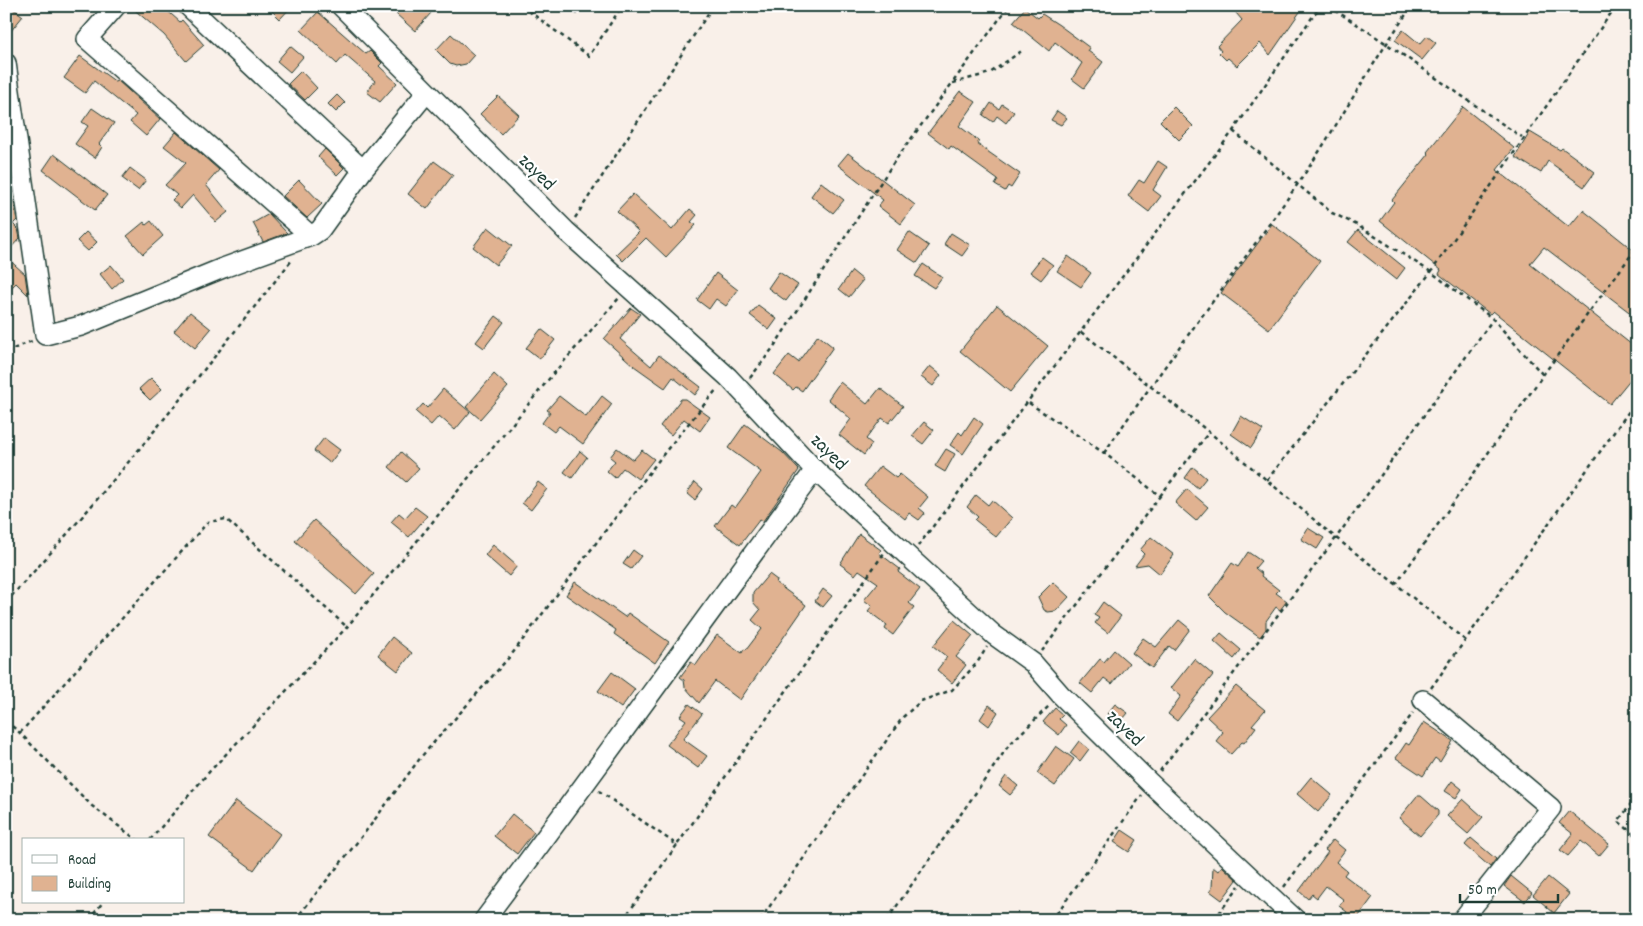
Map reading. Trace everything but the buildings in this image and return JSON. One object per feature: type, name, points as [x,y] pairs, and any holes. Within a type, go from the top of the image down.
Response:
[{"type":"street","points":[[116,6],[87,40],[311,236]]},
{"type":"street","points":[[188,6],[363,170]]},
{"type":"street","name":"zayed","points":[[341,6],[566,231],[734,383],[815,470],[994,635],[1033,663],[1061,695],[1150,783],[1296,920]]},
{"type":"street","points":[[6,63],[45,335],[73,329],[224,268],[311,236],[320,230],[363,170],[427,92]]},
{"type":"street","points":[[484,920],[587,783],[815,470]]},
{"type":"street","points":[[1423,700],[1551,808],[1462,920]]},
{"type":"path","points":[[522,6],[589,56],[622,6]]},
{"type":"path","points":[[568,6],[580,16]]},
{"type":"path","points":[[566,231],[713,6]]},
{"type":"path","points":[[296,920],[370,826],[421,757],[512,654],[664,452],[734,383],[773,348],[894,162],[1009,6]]},
{"type":"path","points":[[910,558],[1233,131],[1320,6]]},
{"type":"path","points":[[1328,6],[1387,42],[1454,92],[1522,137]]},
{"type":"path","points":[[1104,453],[1149,386],[1297,184],[1412,6]]},
{"type":"path","points":[[1268,480],[1431,272],[1522,137],[1616,6]]},
{"type":"path","points":[[952,83],[990,73],[1023,50]]},
{"type":"path","points":[[1233,131],[1332,213],[1357,225],[1431,272],[1493,319],[1543,375]]},
{"type":"path","points":[[1396,584],[1543,375],[1637,247]]},
{"type":"path","points":[[6,602],[71,533],[232,337],[293,258]]},
{"type":"path","points":[[152,838],[210,772],[347,627],[547,381],[629,288]]},
{"type":"path","points":[[1052,920],[1150,783],[1336,538],[1493,319]]},
{"type":"path","points":[[1081,332],[1209,432],[1336,538],[1466,640]]},
{"type":"path","points":[[6,352],[45,335]]},
{"type":"path","points":[[1274,900],[1423,700],[1637,400]]},
{"type":"path","points":[[1029,403],[1104,453],[1160,496]]},
{"type":"path","points":[[1033,663],[1209,432]]},
{"type":"path","points":[[20,733],[208,522],[226,519],[347,627]]},
{"type":"path","points":[[623,920],[893,540]]},
{"type":"path","points":[[760,920],[903,717],[921,700],[952,690],[977,663],[994,635]]},
{"type":"path","points":[[887,920],[1009,745],[1061,695]]},
{"type":"path","points":[[6,721],[92,806],[134,838]]},
{"type":"path","points":[[587,783],[677,845]]},
{"type":"path","points":[[1637,797],[1618,821],[1637,837]]},
{"type":"path","points":[[1214,920],[1248,874]]},
{"type":"path","points":[[89,920],[101,904]]}]
